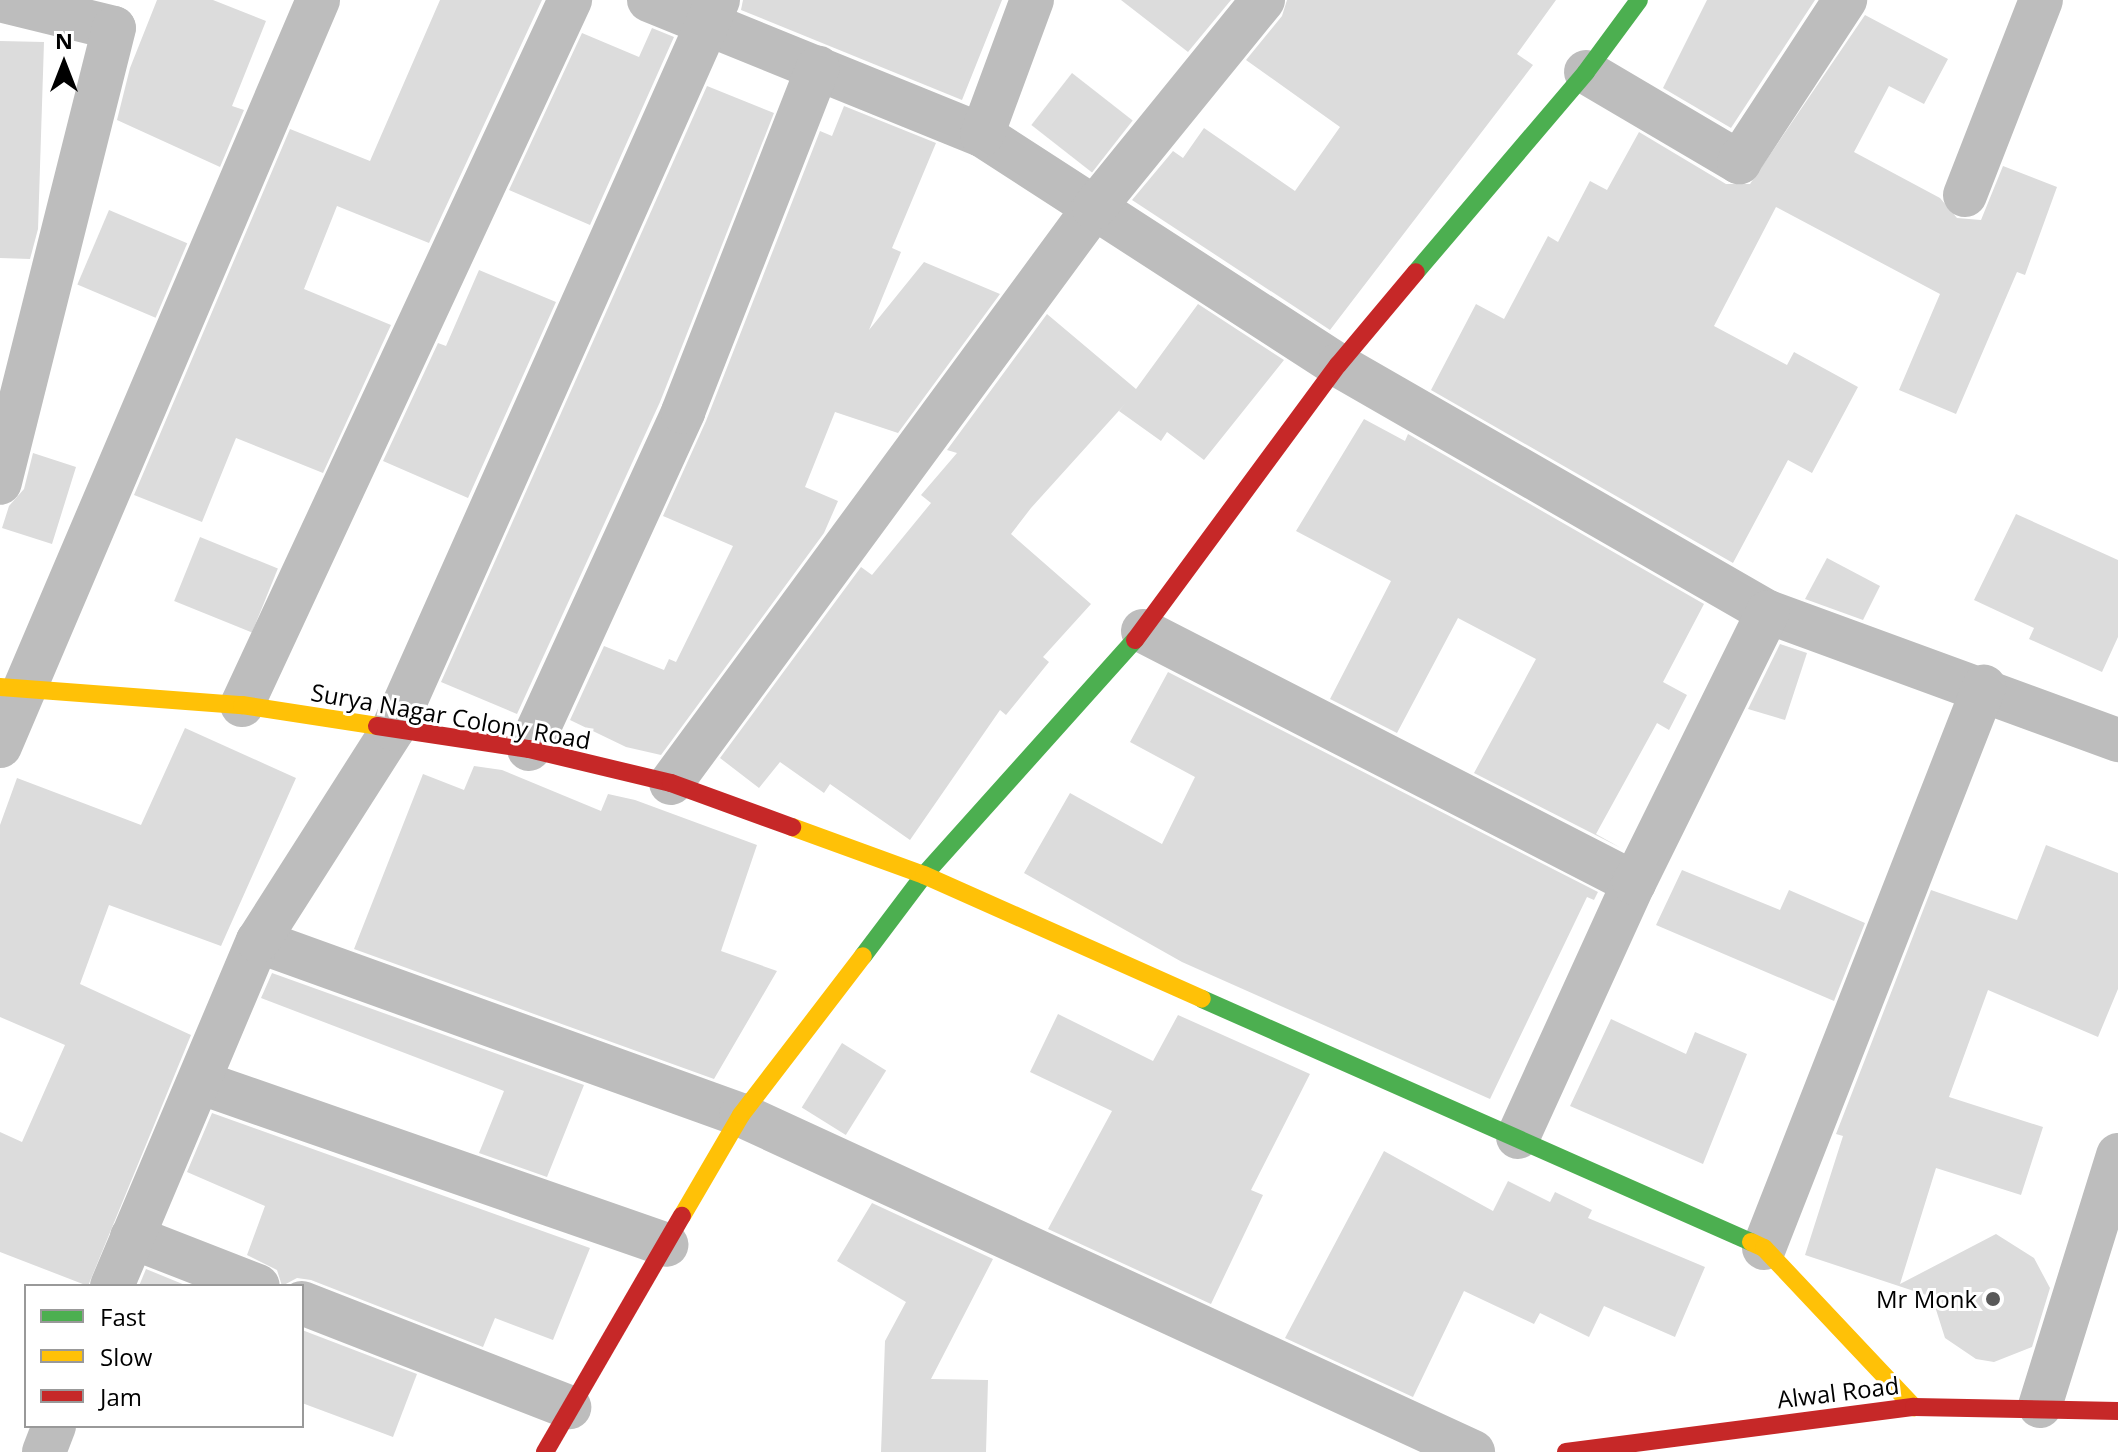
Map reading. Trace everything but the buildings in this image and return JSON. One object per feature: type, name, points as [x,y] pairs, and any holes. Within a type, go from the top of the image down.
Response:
[{"type":"street","points":[[0,0],[114,28],[0,483]]},
{"type":"street","points":[[0,746],[11,690],[318,0]]},
{"type":"street","points":[[242,705],[570,0]]},
{"type":"street","points":[[649,0],[713,12],[818,68],[982,135],[1338,365],[1768,612],[1984,687],[2118,740]]},
{"type":"street","points":[[982,135],[1032,0]]},
{"type":"street","points":[[671,783],[1094,208],[1263,0]]},
{"type":"street","points":[[545,1452],[741,1115],[924,875],[1143,631],[1338,365],[1586,72],[1639,0]]},
{"type":"street","points":[[1586,72],[1739,162],[1845,0]]},
{"type":"street","points":[[1965,195],[2041,0]]},
{"type":"street","points":[[113,1284],[258,941],[393,729],[713,12]]},
{"type":"street","points":[[529,749],[683,412],[818,68]]},
{"type":"street","points":[[1518,1137],[1634,883],[1768,612]]},
{"type":"street","points":[[1143,631],[1634,883]]},
{"type":"street","points":[[1914,1407],[1764,1248],[1984,687]]},
{"type":"street","name":"Surya Nagar Colony Road","points":[[11,690],[242,705],[529,749],[671,783],[924,875],[1764,1248]]},
{"type":"street","points":[[258,941],[741,1115],[1473,1452]]},
{"type":"street","points":[[199,1082],[666,1245]]},
{"type":"street","points":[[2040,1406],[2118,1155]]},
{"type":"street","points":[[132,1237],[253,1284]]},
{"type":"street","points":[[304,1304],[569,1407]]},
{"type":"street","name":"Alwal Road","points":[[1579,1450],[1914,1407],[2040,1406],[2118,1411]]},
{"type":"street","points":[[44,1452],[53,1428]]},
{"type":"traffic: fast","points":[[1416,272],[1586,72],[1639,0]]},
{"type":"traffic: fast","points":[[863,956],[924,875],[1135,640]]},
{"type":"traffic: fast","points":[[1202,999],[1751,1242]]},
{"type":"traffic: slow","points":[[0,687],[242,705],[377,726]]},
{"type":"traffic: slow","points":[[792,827],[924,875],[1202,999]]},
{"type":"traffic: slow","points":[[682,1216],[741,1115],[863,956]]},
{"type":"traffic: slow","points":[[1751,1242],[1764,1248],[1914,1407]]},
{"type":"traffic: jam","points":[[1135,640],[1338,365],[1416,272]]},
{"type":"traffic: jam","points":[[377,726],[529,749],[671,783],[792,827]]},
{"type":"traffic: jam","points":[[545,1452],[682,1216]]},
{"type":"traffic: jam","points":[[1566,1452],[1914,1407],[2118,1411]]},
{"type":"place","name":"Mr Monk","points":[[1993,1299]]}]
